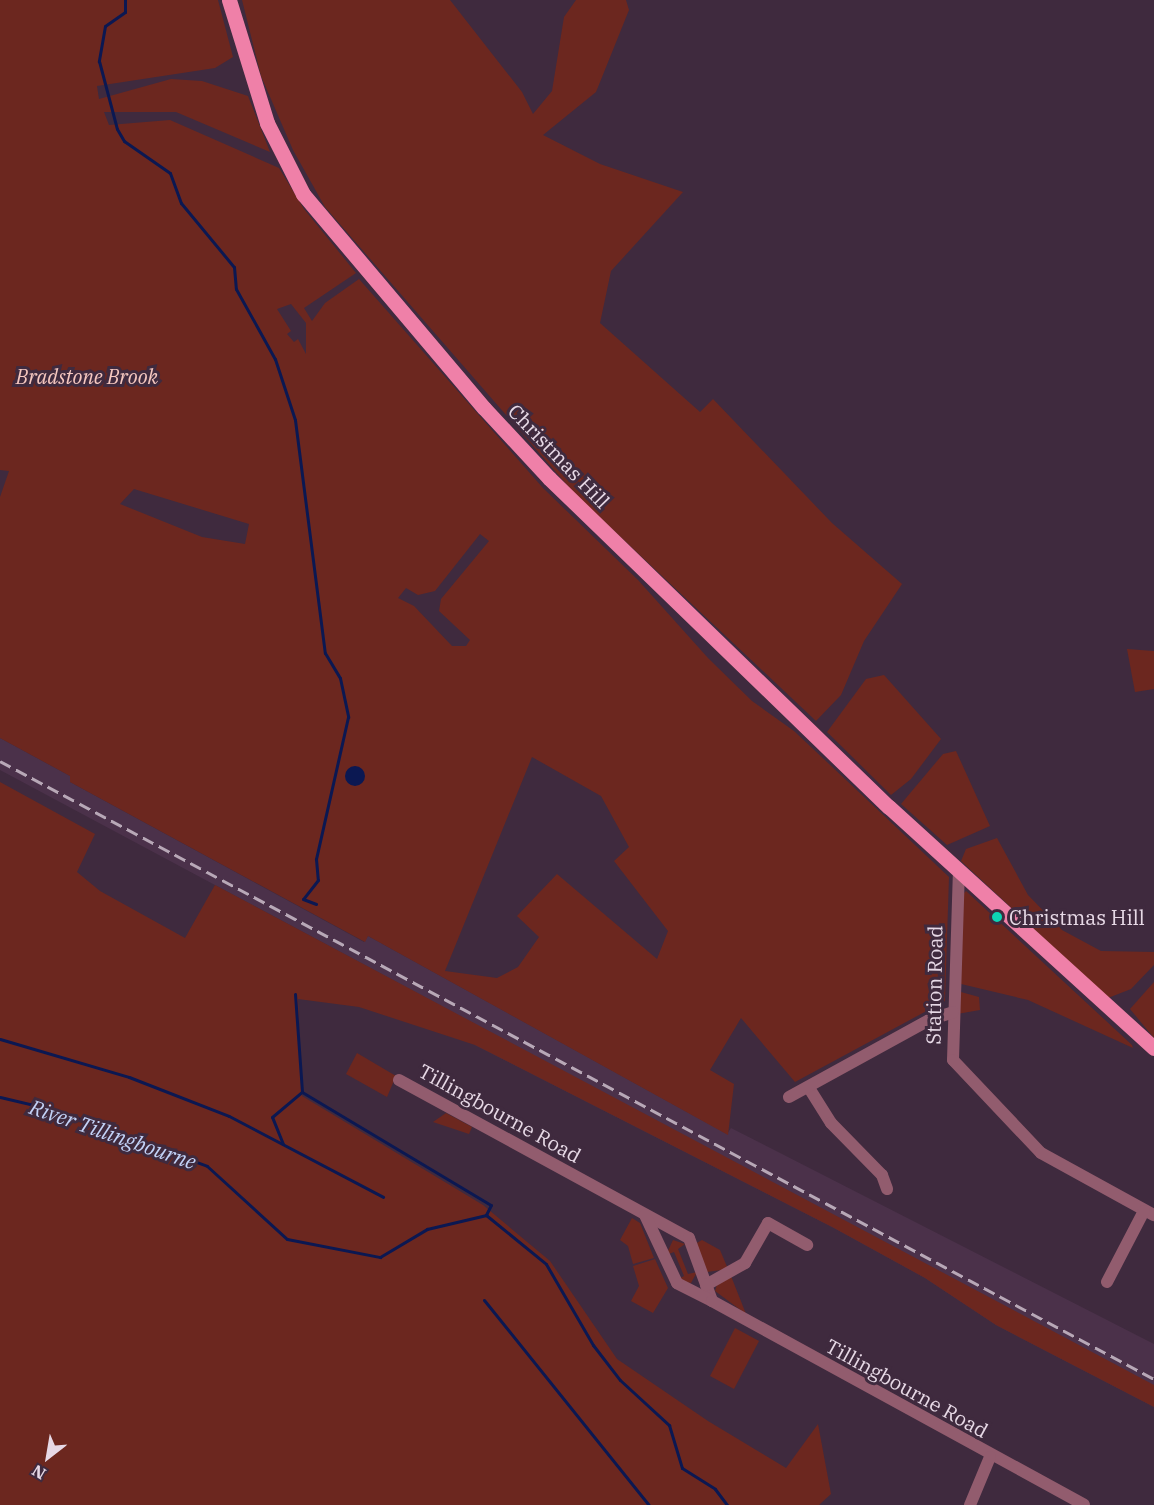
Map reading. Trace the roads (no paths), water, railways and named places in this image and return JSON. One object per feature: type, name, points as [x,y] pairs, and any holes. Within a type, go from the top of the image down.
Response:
[{"type":"main road","name":"Christmas Hill","points":[[229,0],[284,161],[303,194],[365,272],[549,478],[959,869],[1154,1048]]},
{"type":"street","name":"Station Road","points":[[959,869],[953,1060],[992,1107],[1056,1164],[1149,1213]]},
{"type":"street","points":[[789,1097],[929,1020],[953,1012]]},
{"type":"street","name":"Tillingbourne Road","points":[[399,1080],[689,1238],[712,1301]]},
{"type":"street","points":[[809,1088],[831,1123],[882,1175],[887,1190]]},
{"type":"street","points":[[1107,1282],[1149,1213]]},
{"type":"street","name":"Tillingbourne Road","points":[[645,1215],[676,1283],[990,1457],[1084,1505]]},
{"type":"street","points":[[706,1285],[746,1263],[768,1223],[807,1245]]},
{"type":"street","points":[[970,1505],[990,1457]]},
{"type":"waterway","points":[[125,0],[125,12],[105,26],[99,61],[117,129],[124,141],[170,173],[181,203],[234,267],[236,289],[275,359],[295,420],[325,653],[340,678],[348,717],[316,859],[318,880],[303,899],[316,904]]},
{"type":"waterway","points":[[295,994],[302,1092],[491,1205],[486,1215]]},
{"type":"waterway","points":[[0,1039],[129,1077],[229,1116],[383,1197]]},
{"type":"waterway","points":[[283,1144],[272,1117],[302,1092]]},
{"type":"waterway","name":"River Tillingbourne","points":[[0,1097],[55,1110],[207,1166],[287,1239],[380,1257],[427,1229],[486,1215]]},
{"type":"waterway","name":"River Tillingbourne","points":[[486,1215],[546,1264],[593,1345],[620,1380],[669,1425],[682,1468],[715,1489],[727,1505]]},
{"type":"waterway","points":[[484,1300],[649,1505]]},
{"type":"railway","points":[[0,761],[1154,1379]]},
{"type":"place","name":"Christmas Hill","points":[[997,917]]},
{"type":"park label","name":"Bradstone Brook","points":[[87,376]]}]
